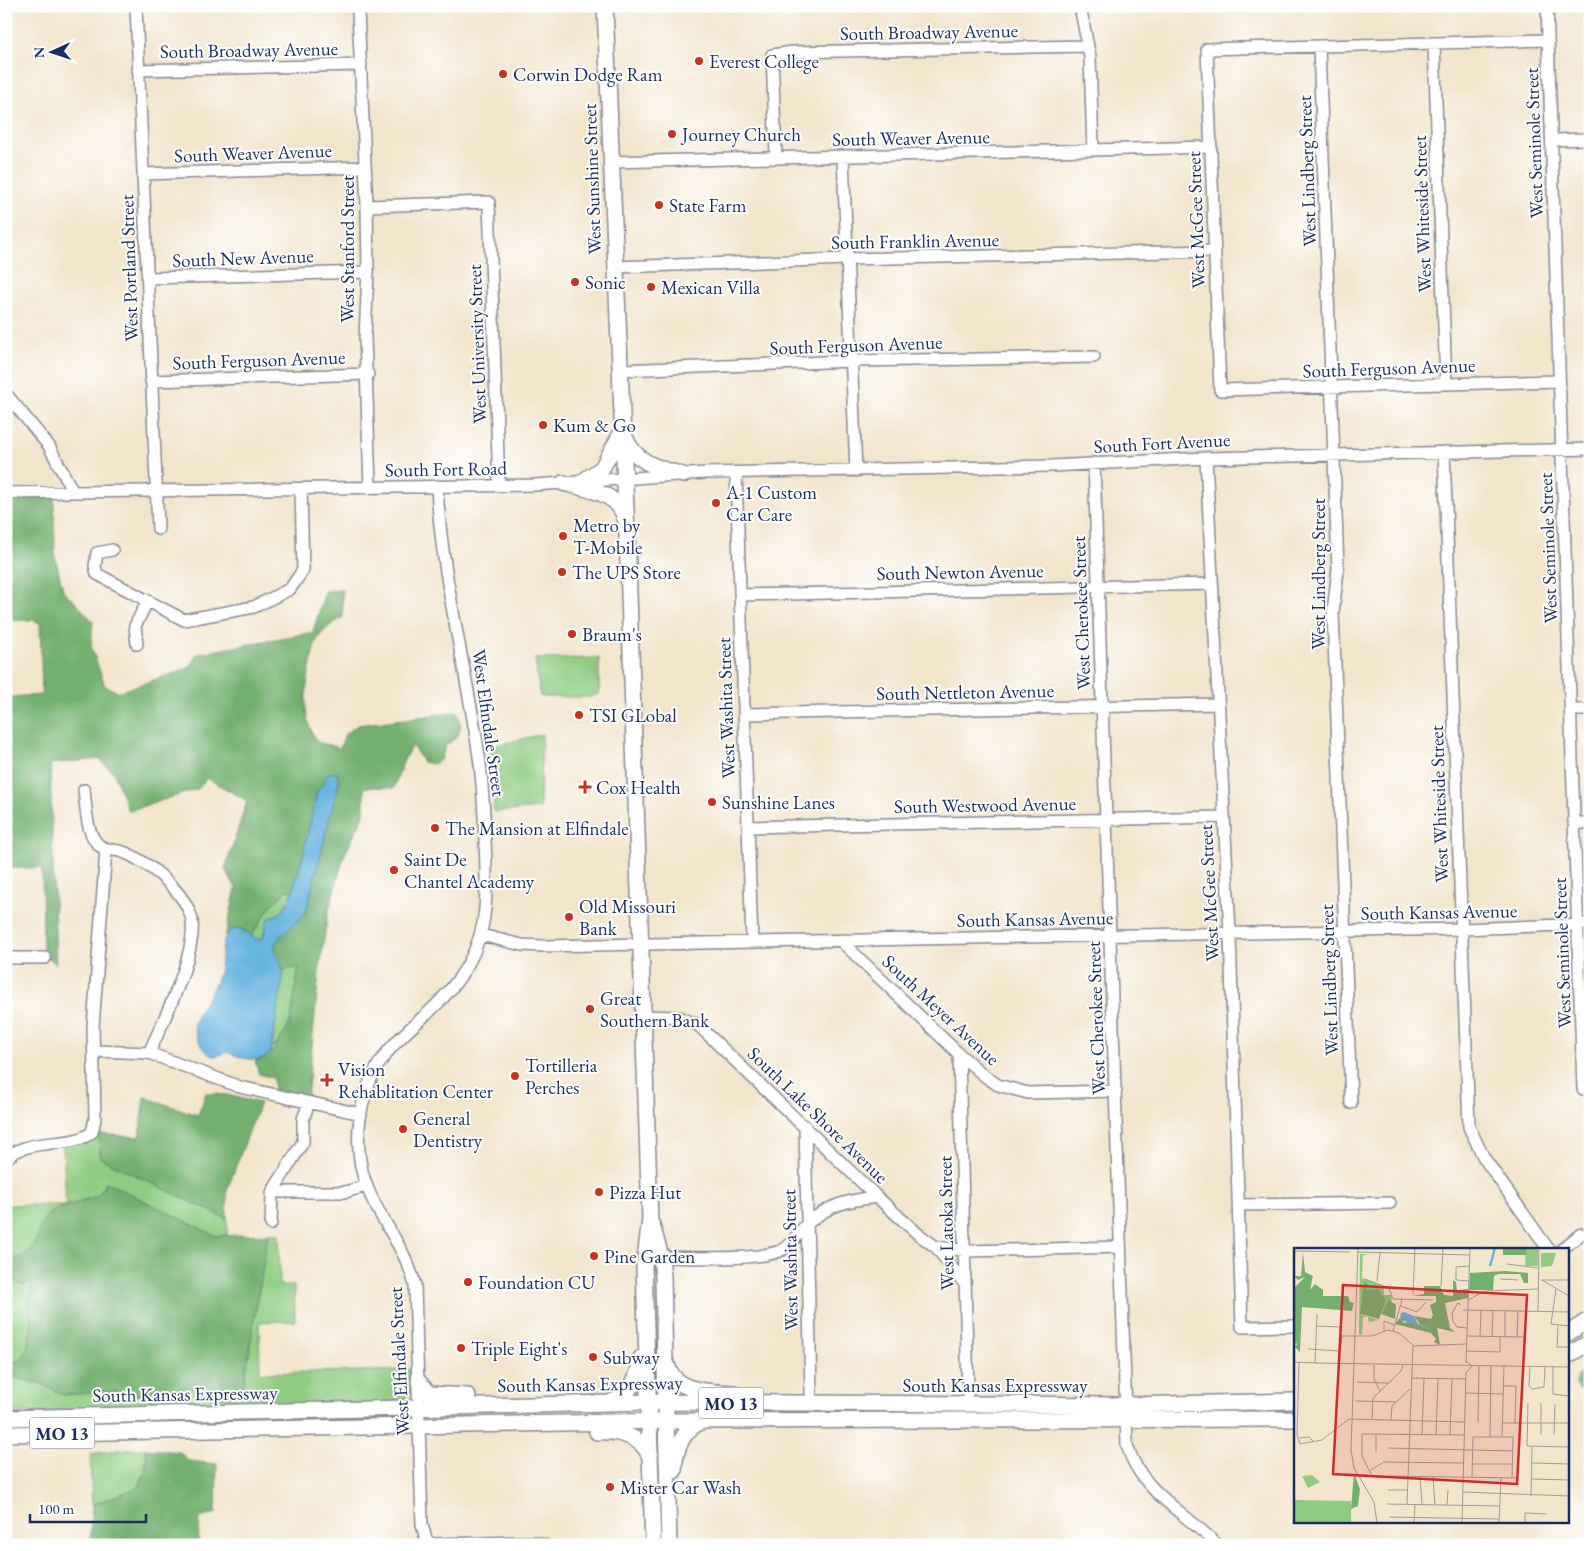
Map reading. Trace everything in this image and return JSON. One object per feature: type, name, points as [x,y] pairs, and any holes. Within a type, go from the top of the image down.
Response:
[{"type":"main road","name":"West Sunshine Street","points":[[605,6],[624,479],[628,534],[644,1016],[650,1219],[644,1267],[653,1545]]},
{"type":"main road","points":[[622,432],[629,449],[641,460],[663,470],[683,475]]},
{"type":"main road","points":[[582,482],[602,468],[622,432]]},
{"type":"main road","points":[[563,483],[594,491],[613,500],[623,510],[628,534]]},
{"type":"main road","name":"West Sunshine Street","points":[[650,1219],[661,1257],[669,1545]]},
{"type":"main road","points":[[610,1402],[628,1392],[639,1369],[644,1267]]},
{"type":"main road","points":[[1568,1333],[1590,1319]]},
{"type":"main road","points":[[1568,1355],[1590,1342]]},
{"type":"main road","points":[[665,1357],[673,1378],[690,1388],[713,1392],[768,1394],[814,1399]]},
{"type":"main road","points":[[419,1382],[425,1392],[434,1396],[479,1396],[524,1403]]},
{"type":"main road","name":"South Kansas Expressway","points":[[6,1418],[419,1408],[524,1403],[814,1399],[1125,1405],[1294,1402]]},
{"type":"main road","name":"South Kansas Expressway","points":[[6,1434],[666,1421],[1294,1419]]},
{"type":"main road","points":[[673,1545],[674,1469],[677,1451],[687,1431],[703,1421]]},
{"type":"main road","points":[[456,1425],[514,1433],[616,1433],[640,1442],[649,1455]]},
{"type":"street","name":"West Portland Street","points":[[136,6],[158,529]]},
{"type":"street","points":[[1080,6],[1087,46],[1094,150]]},
{"type":"street","name":"West Seminole Street","points":[[1547,6],[1576,823],[1584,925],[1584,1089]]},
{"type":"street","name":"West Stanford Street","points":[[358,11],[367,206],[368,272],[366,311],[370,487]]},
{"type":"street","points":[[1319,46],[1548,40]]},
{"type":"street","name":"West Whiteside Street","points":[[1434,43],[1446,384]]},
{"type":"street","name":"South Broadway Avenue","points":[[776,157],[772,55],[793,52],[1087,46]]},
{"type":"street","name":"West McGee Street","points":[[1220,390],[1207,50],[1319,46]]},
{"type":"street","name":"West Lindberg Street","points":[[1319,46],[1335,454],[1338,569],[1333,612],[1351,1103]]},
{"type":"street","name":"South Broadway Avenue","points":[[138,70],[361,65]]},
{"type":"street","points":[[1553,140],[1590,139]]},
{"type":"street","name":"South Weaver Avenue","points":[[612,162],[1211,146]]},
{"type":"street","points":[[843,157],[856,471]]},
{"type":"street","name":"South Weaver Avenue","points":[[143,174],[364,167]]},
{"type":"street","name":"West University Street","points":[[367,206],[489,202],[499,486]]},
{"type":"street","name":"South Franklin Avenue","points":[[616,267],[846,259],[1215,251]]},
{"type":"street","name":"South New Avenue","points":[[148,278],[368,272]]},
{"type":"street","name":"South Ferguson Avenue","points":[[620,370],[852,361],[1094,357]]},
{"type":"street","name":"South Ferguson Avenue","points":[[151,381],[368,374]]},
{"type":"street","name":"South Ferguson Avenue","points":[[1220,390],[1559,381]]},
{"type":"street","points":[[6,394],[49,446],[73,492]]},
{"type":"street","name":"South Fort Avenue","points":[[736,473],[856,471],[1335,454],[1590,449]]},
{"type":"street","name":"West Whiteside Street","points":[[1444,452],[1469,1127],[1484,1158],[1548,1248]]},
{"type":"street","name":"West McGee Street","points":[[1206,458],[1222,817],[1230,932],[1242,1327],[1294,1326]]},
{"type":"street","name":"West Cherokee Street","points":[[1094,463],[1116,1091],[1125,1421],[1130,1456],[1140,1474],[1163,1498],[1217,1545]]},
{"type":"street","name":"South Fort Road","points":[[156,490],[499,486],[736,473]]},
{"type":"street","name":"West Washita Street","points":[[736,473],[752,942]]},
{"type":"street","name":"West Elfindale Street","points":[[437,486],[442,543],[480,767],[486,884],[481,935],[470,964],[457,983],[398,1040],[379,1062],[368,1086],[361,1114],[359,1150],[366,1186],[382,1219],[400,1246],[412,1275],[417,1309],[422,1525],[426,1539],[431,1544],[533,1542],[545,1545]]},
{"type":"street","points":[[112,550],[97,553],[95,566],[97,574],[184,620],[254,607],[290,589],[303,570],[302,489]]},
{"type":"street","points":[[6,494],[156,490]]},
{"type":"street","name":"South Newton Avenue","points":[[740,595],[1212,584]]},
{"type":"street","points":[[137,644],[135,626],[147,602]]},
{"type":"street","name":"South Nettleton Avenue","points":[[744,714],[1218,704]]},
{"type":"street","points":[[1572,710],[1590,710]]},
{"type":"street","points":[[84,790],[93,838],[100,846],[124,852],[149,867],[179,895],[191,917],[192,937],[185,967],[149,1053]]},
{"type":"street","name":"South Westwood Avenue","points":[[748,827],[1222,817]]},
{"type":"street","points":[[1576,823],[1590,823]]},
{"type":"street","points":[[6,1159],[20,1150],[82,1138],[92,1132],[95,1119],[93,1027],[106,849]]},
{"type":"street","name":"South Kansas Avenue","points":[[481,935],[530,946],[1463,929],[1584,925]]},
{"type":"street","name":"South Meyer Avenue","points":[[840,940],[986,1077],[1012,1090],[1036,1093],[1116,1091]]},
{"type":"street","points":[[6,958],[45,958]]},
{"type":"street","name":"South Lake Shore Avenue","points":[[644,1016],[674,1016],[694,1022],[806,1126],[878,1197],[918,1234],[936,1247],[949,1261],[965,1284]]},
{"type":"street","points":[[94,1051],[149,1053],[217,1080],[259,1092],[361,1114]]},
{"type":"street","name":"West Latoka Street","points":[[960,1054],[963,1249],[968,1392]]},
{"type":"street","points":[[272,1224],[272,1193],[303,1142],[303,1119],[309,1103]]},
{"type":"street","name":"West Washita Street","points":[[806,1126],[807,1224],[814,1399]]},
{"type":"street","points":[[276,1186],[279,1192],[313,1193],[345,1192],[366,1186]]},
{"type":"street","points":[[661,1257],[752,1256],[778,1252],[807,1224],[841,1202],[878,1197]]},
{"type":"street","points":[[1238,1205],[1390,1203]]},
{"type":"street","points":[[1563,1248],[1581,1234]]},
{"type":"street","points":[[936,1247],[969,1251],[1120,1247]]},
{"type":"green space","points":[[54,496],[55,556],[63,590],[93,621],[91,646],[105,686],[118,692],[189,668],[197,654],[313,632],[325,591],[342,590],[343,617],[325,630],[316,642],[307,684],[306,713],[308,723],[317,742],[340,748],[345,734],[358,725],[458,712],[461,727],[457,737],[446,745],[440,760],[433,764],[423,762],[412,745],[403,762],[394,788],[364,787],[364,815],[344,856],[328,913],[319,972],[307,1099],[274,1090],[273,1078],[259,1074],[255,1061],[263,1059],[270,1054],[290,1025],[299,967],[283,970],[274,946],[280,936],[306,911],[339,781],[337,774],[317,792],[303,856],[293,890],[286,891],[271,906],[251,936],[244,930],[231,931],[225,938],[236,888],[225,869],[247,801],[207,778],[198,789],[128,811],[114,773],[99,759],[50,764],[56,964],[43,953],[42,868],[6,868],[6,697],[42,695],[40,623],[33,620],[6,621],[6,499]]},
{"type":"green space","points":[[599,658],[599,694],[590,697],[540,696],[535,659]]},
{"type":"green space","points":[[542,734],[540,808],[494,812],[490,747]]},
{"type":"green space","points":[[293,890],[282,912],[268,919],[263,938],[257,940],[251,936],[271,906],[286,891]]},
{"type":"green space","points":[[299,967],[290,1021],[280,1040],[272,1048],[283,970]]},
{"type":"green space","points":[[206,1093],[227,1095],[260,1103],[227,1190],[227,1219],[100,1158],[99,1134],[139,1137],[144,1097],[198,1115]]},
{"type":"green space","points":[[99,1134],[100,1158],[227,1219],[227,1235],[216,1236],[106,1182],[98,1196],[66,1205],[63,1146],[93,1140]]},
{"type":"green space","points":[[106,1182],[216,1236],[268,1234],[243,1390],[236,1394],[221,1397],[207,1396],[187,1387],[132,1395],[116,1391],[64,1395],[40,1383],[6,1376],[6,1362],[18,1361],[26,1353],[32,1325],[29,1304],[33,1284],[22,1285],[9,1279],[16,1258],[30,1249],[45,1217],[57,1209],[97,1195],[103,1189]]},
{"type":"green space","points":[[6,1205],[66,1205],[48,1214],[33,1246],[9,1279],[22,1285],[33,1284],[29,1304],[32,1325],[26,1353],[18,1361],[6,1362]]},
{"type":"green space","points":[[268,1234],[279,1234],[280,1286],[294,1286],[295,1321],[259,1322],[260,1373],[412,1370],[412,1389],[409,1397],[401,1402],[6,1414],[6,1376],[40,1383],[64,1395],[116,1391],[132,1395],[187,1387],[207,1396],[221,1397],[236,1394],[243,1390]]},
{"type":"green space","points":[[1583,1373],[1590,1373],[1590,1392],[1579,1390],[1576,1384],[1577,1376]]},
{"type":"green space","points":[[126,1449],[146,1449],[146,1469],[139,1487],[92,1505],[90,1454]]},
{"type":"green space","points":[[146,1449],[180,1452],[188,1461],[217,1464],[216,1513],[200,1518],[198,1545],[90,1545],[92,1505],[139,1487],[146,1469]]},
{"type":"water","points":[[329,773],[337,773],[339,781],[306,911],[280,936],[274,946],[283,970],[283,979],[270,1054],[254,1060],[226,1052],[214,1056],[203,1048],[194,1024],[220,971],[224,940],[230,931],[234,929],[241,929],[257,940],[263,938],[268,919],[282,912],[290,900],[303,856],[317,792]]},
{"type":"place","name":"Everest College","points":[[699,61]]},
{"type":"place","name":"Corwin Dodge Ram","points":[[503,74]]},
{"type":"place","name":"Journey Church","points":[[672,134]]},
{"type":"place","name":"State Farm","points":[[659,205]]},
{"type":"place","name":"Sonic","points":[[575,282]]},
{"type":"place","name":"Mexican Villa","points":[[651,287]]},
{"type":"place","name":"Kum & Go","points":[[543,425]]},
{"type":"place","name":"A-1 Custom Car Care","points":[[716,503]]},
{"type":"place","name":"Metro by T-Mobile","points":[[563,536]]},
{"type":"place","name":"The UPS Store","points":[[562,572]]},
{"type":"place","name":"Braum's","points":[[572,634]]},
{"type":"place","name":"TSI GLobal","points":[[579,715]]},
{"type":"place","name":"Cox Health","points":[[585,787]]},
{"type":"place","name":"Sunshine Lanes","points":[[712,802]]},
{"type":"place","name":"The Mansion at Elfindale","points":[[435,828]]},
{"type":"place","name":"Saint De Chantel Academy","points":[[394,870]]},
{"type":"place","name":"Old Missouri Bank","points":[[569,917]]},
{"type":"place","name":"Great Southern Bank","points":[[590,1009]]},
{"type":"place","name":"Tortilleria Perches","points":[[515,1076]]},
{"type":"place","name":"Vision Rehablitation Center","points":[[327,1080]]},
{"type":"place","name":"General Dentistry","points":[[403,1129]]},
{"type":"place","name":"Pizza Hut","points":[[599,1192]]},
{"type":"place","name":"Pine Garden","points":[[594,1256]]},
{"type":"place","name":"Foundation CU","points":[[468,1282]]},
{"type":"place","name":"Triple Eight's","points":[[461,1348]]},
{"type":"place","name":"Subway","points":[[593,1357]]},
{"type":"place","name":"Mister Car Wash","points":[[610,1487]]}]
